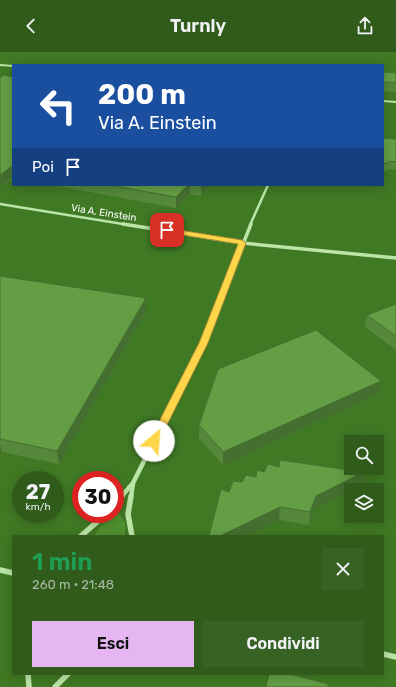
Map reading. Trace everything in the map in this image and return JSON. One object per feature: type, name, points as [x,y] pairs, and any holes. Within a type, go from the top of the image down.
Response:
[{"type":"street","points":[[0,65],[12,66]]},
{"type":"street","points":[[384,100],[396,102]]},
{"type":"street","points":[[124,494],[133,483],[204,343],[242,243],[268,186]]},
{"type":"street","name":"Via A. Einstein","points":[[0,204],[242,243],[396,258]]},
{"type":"street","points":[[132,535],[128,514],[133,483]]},
{"type":"street","points":[[82,535],[96,523]]},
{"type":"street","points":[[0,570],[12,573]]},
{"type":"street","points":[[384,654],[396,657]]},
{"type":"street","points":[[28,675],[29,687]]},
{"type":"street","points":[[55,687],[67,675]]},
{"type":"green space","points":[[124,521],[125,523],[125,535],[95,535],[105,523],[124,523]]},
{"type":"building","points":[[384,72],[396,73],[396,83],[384,82]]},
{"type":"building","points":[[4,75],[12,77],[12,167],[0,175],[0,78]]},
{"type":"building","points":[[384,138],[396,139],[396,162],[389,161],[388,163],[384,163]]},
{"type":"building","points":[[115,186],[187,186],[176,197]]},
{"type":"building","points":[[0,276],[146,298],[57,451],[0,439]]},
{"type":"building","points":[[396,304],[396,336],[367,315]]},
{"type":"building","points":[[316,330],[381,381],[223,452],[199,425],[218,369]]},
{"type":"building","points":[[280,460],[344,469],[344,475],[358,475],[316,496],[310,512],[280,507],[222,535],[209,535],[221,489],[229,492],[233,481],[242,482],[246,475],[256,477],[257,470],[264,472],[268,464],[279,467]]},
{"type":"building","points":[[269,675],[294,675],[328,684],[328,687],[266,687]]},
{"type":"route","points":[[154,441],[204,343],[242,243],[167,230]]}]
